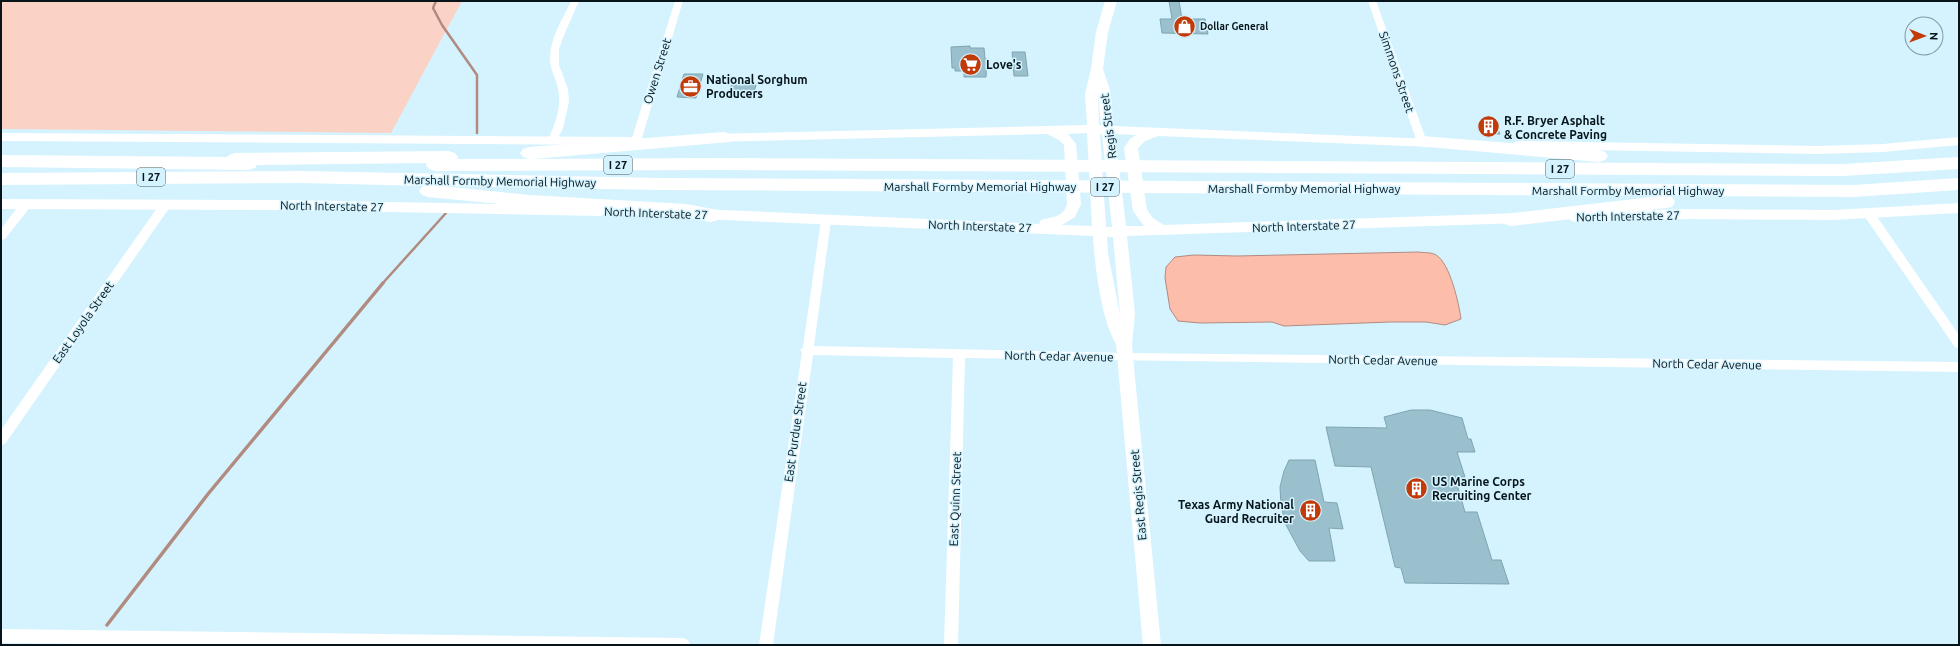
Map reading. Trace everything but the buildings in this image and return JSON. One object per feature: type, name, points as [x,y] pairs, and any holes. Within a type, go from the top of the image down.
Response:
[{"type":"highway","points":[[190,162],[223,159],[413,159],[483,156],[584,150],[724,138]]},
{"type":"highway","points":[[1422,142],[1588,156],[1843,170]]},
{"type":"highway","name":"Marshall Formby Memorial Highway","points":[[1,161],[407,165],[1046,166],[1843,170],[1959,163]]},
{"type":"highway","points":[[301,177],[336,183],[530,201],[686,211],[711,215]]},
{"type":"highway","name":"Marshall Formby Memorial Highway","points":[[1,179],[301,177],[661,184],[1853,191],[1959,184]]},
{"type":"highway","points":[[1511,218],[1633,205],[1804,196],[1853,191]]},
{"type":"main road","name":"Regis Street","points":[[1100,231],[1091,94],[1097,69],[1102,32],[1111,1]]},
{"type":"main road","name":"Regis Street","points":[[1097,69],[1101,77],[1104,90],[1119,231]]},
{"type":"main road","points":[[1,136],[636,141],[1093,129],[1422,142],[1782,150],[1883,148],[1959,141]]},
{"type":"main road","points":[[1030,228],[1062,220],[1073,211],[1071,147],[1064,137],[1049,130]]},
{"type":"main road","points":[[1158,132],[1140,138],[1134,142],[1131,148],[1140,211],[1148,222],[1161,230]]},
{"type":"main road","name":"North Interstate 27","points":[[1,204],[166,204],[549,210],[1100,231],[1689,214],[1869,214],[1959,208]]},
{"type":"main road","name":"East Regis Street","points":[[1100,231],[1101,253],[1110,302],[1117,332],[1125,351]]},
{"type":"main road","name":"East Regis Street","points":[[1119,231],[1128,314],[1125,351],[1152,645]]},
{"type":"street","points":[[554,140],[563,114],[564,101],[563,90],[555,65],[555,49],[575,1]]},
{"type":"street","name":"Owen Street","points":[[636,141],[679,1]]},
{"type":"street","name":"Simmons Street","points":[[1372,1],[1422,142]]},
{"type":"street","points":[[1,236],[27,204]]},
{"type":"street","name":"East Loyola Street","points":[[1,440],[166,204]]},
{"type":"street","points":[[1869,214],[1959,344]]},
{"type":"street","name":"East Purdue Street","points":[[766,645],[806,350],[826,220]]},
{"type":"street","name":"North Cedar Avenue","points":[[806,350],[959,353],[1125,351],[1959,367]]},
{"type":"street","name":"East Quinn Street","points":[[951,645],[959,353]]},
{"type":"street","points":[[1,636],[36,641],[683,645]]},
{"type":"shaded area","points":[[1,1],[462,1],[391,133],[1,129]]},
{"type":"shaded area","points":[[1418,252],[1436,255],[1446,266],[1456,294],[1461,319],[1445,325],[1426,322],[1390,322],[1284,326],[1272,322],[1200,323],[1178,321],[1170,309],[1165,278],[1166,267],[1175,257],[1194,255],[1237,256]]},
{"type":"waterway","points":[[436,1],[433,8],[442,25],[477,75],[477,133]]},
{"type":"waterway","points":[[382,284],[446,213]]},
{"type":"waterway","points":[[107,625],[208,494],[383,283]]},
{"type":"place","name":"Dollar General","points":[[1184,26]]},
{"type":"place","name":"Love's","points":[[970,64]]},
{"type":"place","name":"National Sorghum Producers","points":[[690,86]]},
{"type":"place","name":"R.F. Bryer Asphalt & Concrete Paving","points":[[1489,127]]},
{"type":"place","name":"US Marine Corps Recruiting Center","points":[[1417,488]]},
{"type":"place","name":"Texas Army National Guard Recruiter","points":[[1310,511]]}]
